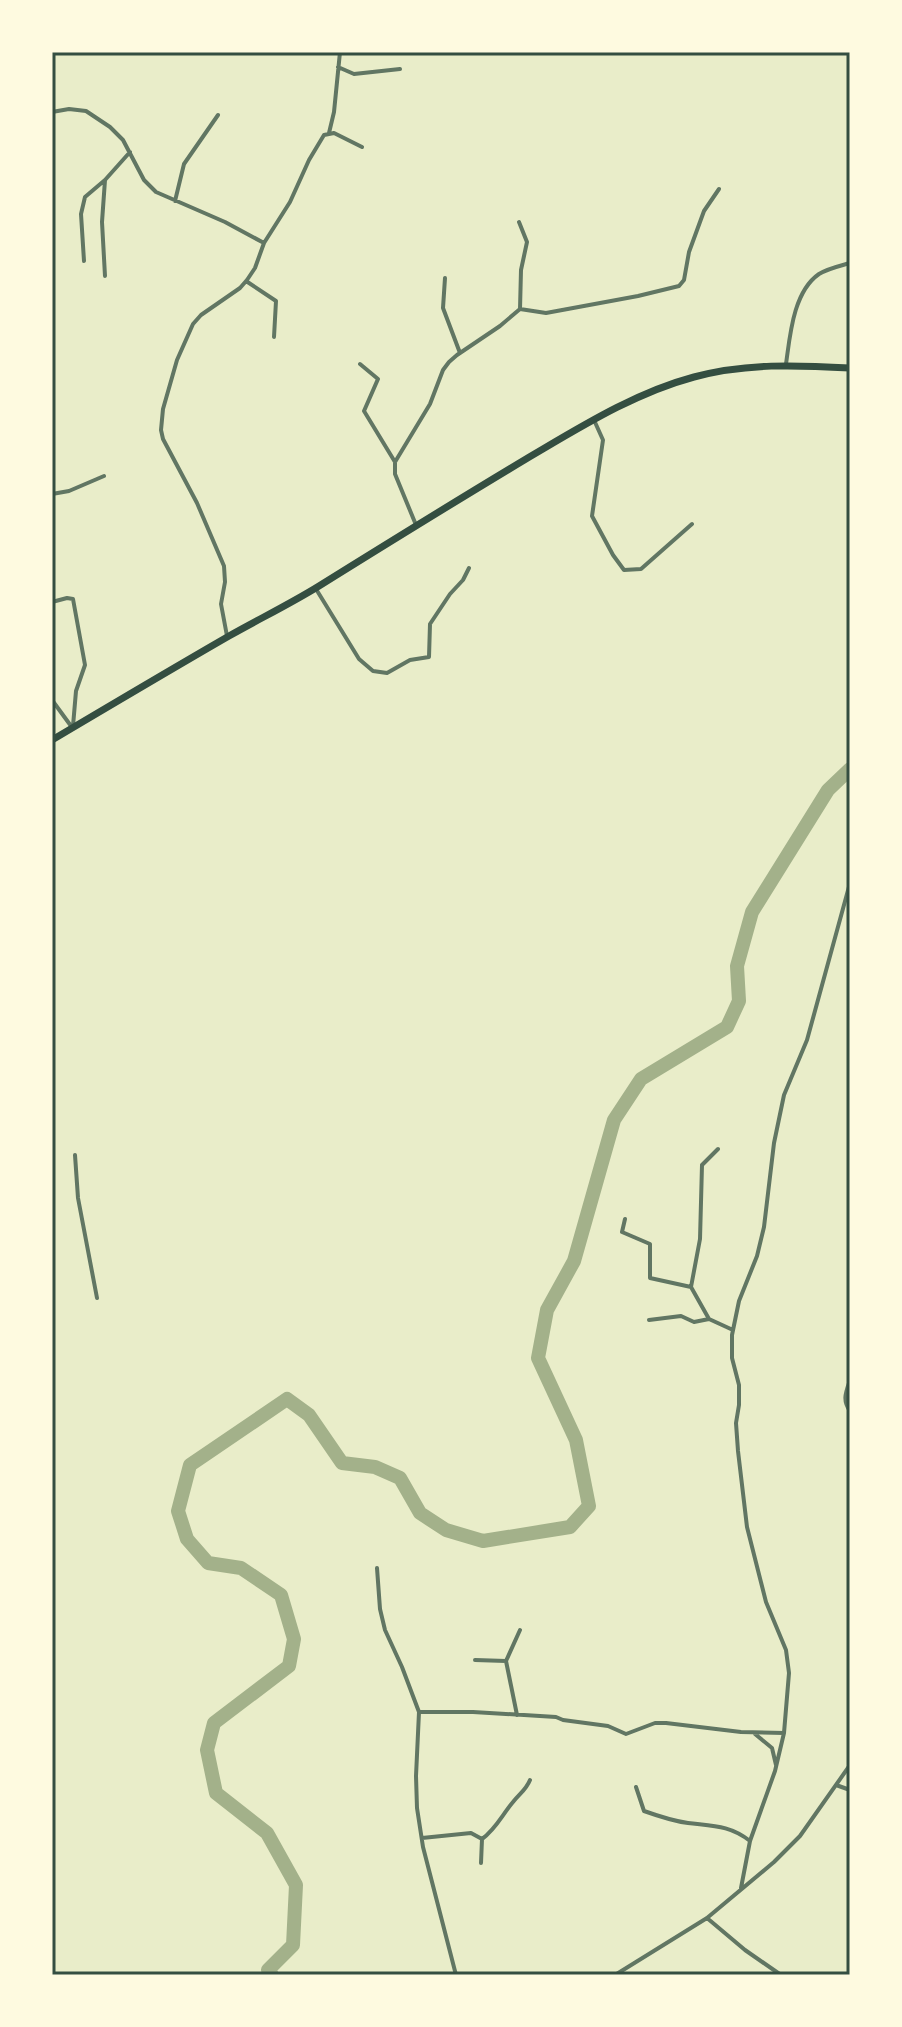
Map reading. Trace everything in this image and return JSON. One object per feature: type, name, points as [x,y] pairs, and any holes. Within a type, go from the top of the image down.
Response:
[{"type":"highway","points":[[52,740],[316,588],[594,420],[649,393],[694,377],[739,368],[786,364],[850,368]]},
{"type":"street","points":[[329,133],[340,52]]},
{"type":"street","points":[[338,67],[354,74],[400,69]]},
{"type":"street","points":[[52,112],[69,109],[86,111],[117,134],[149,188],[264,243]]},
{"type":"street","points":[[175,201],[184,164],[218,115]]},
{"type":"street","points":[[228,637],[221,604],[224,566],[197,503],[163,439],[161,420],[170,378],[193,324],[240,288],[255,268],[264,243],[290,202],[324,135],[341,135],[362,147]]},
{"type":"street","points":[[84,261],[81,214],[85,197],[130,152]]},
{"type":"street","points":[[105,180],[102,222],[105,276]]},
{"type":"street","points":[[520,309],[546,313],[679,286],[684,280],[689,252],[704,211],[719,189]]},
{"type":"street","points":[[416,525],[395,474],[395,462],[430,404],[443,370],[460,353],[520,309],[521,270],[527,242],[519,222]]},
{"type":"street","points":[[786,364],[791,333],[805,288],[817,275],[850,263]]},
{"type":"street","points":[[445,278],[443,308],[460,353]]},
{"type":"street","points":[[246,281],[276,301],[274,337]]},
{"type":"street","points":[[360,364],[378,379],[364,411],[395,462]]},
{"type":"street","points":[[594,420],[603,440],[592,516],[624,570],[641,569],[692,524]]},
{"type":"street","points":[[52,494],[69,491],[104,476]]},
{"type":"street","points":[[316,588],[359,659],[373,671],[387,673],[410,660],[429,657],[430,624],[469,568]]},
{"type":"street","points":[[52,602],[73,599],[85,659],[85,670],[75,700],[73,728]]},
{"type":"street","points":[[52,700],[73,728]]},
{"type":"street","points":[[741,1888],[750,1841],[776,1767],[784,1733],[789,1673],[786,1650],[766,1602],[747,1527],[736,1423],[739,1385],[732,1358],[733,1330],[739,1301],[757,1256],[764,1227],[774,1143],[784,1095],[807,1040],[850,883]]},
{"type":"street","points":[[709,1319],[691,1287],[700,1239],[702,1165],[718,1149]]},
{"type":"street","points":[[75,1155],[78,1198],[97,1298]]},
{"type":"street","points":[[625,1219],[622,1232],[650,1244],[650,1278],[691,1287]]},
{"type":"street","points":[[649,1320],[681,1316],[694,1322],[709,1319],[733,1330]]},
{"type":"street","points":[[850,1380],[844,1398],[850,1411]]},
{"type":"street","points":[[377,1568],[385,1630],[419,1712],[417,1808],[456,1975]]},
{"type":"street","points":[[517,1715],[506,1661],[520,1630]]},
{"type":"street","points":[[475,1660],[506,1661]]},
{"type":"street","points":[[419,1712],[556,1717],[608,1726],[626,1734],[655,1723],[784,1733]]},
{"type":"street","points":[[754,1733],[772,1748],[776,1767]]},
{"type":"street","points":[[615,1975],[707,1918],[774,1862],[800,1836],[850,1765]]},
{"type":"street","points":[[481,1863],[482,1839],[527,1789],[530,1780]]},
{"type":"street","points":[[836,1785],[850,1790]]},
{"type":"street","points":[[636,1787],[644,1811],[678,1821],[726,1828],[750,1841]]},
{"type":"street","points":[[422,1838],[471,1833],[482,1839]]},
{"type":"street","points":[[707,1918],[781,1975]]},
{"type":"waterway","points":[[272,1975],[268,1970],[293,1945],[296,1885],[267,1833],[216,1793],[207,1750],[214,1723],[289,1666],[294,1639],[281,1595],[241,1568],[208,1563],[187,1539],[178,1511],[190,1465],[287,1399],[309,1415],[342,1463],[375,1467],[400,1478],[420,1513],[446,1530],[483,1541],[570,1527],[589,1506],[576,1440],[538,1358],[547,1310],[574,1261],[614,1120],[641,1079],[727,1027],[739,1001],[737,966],[752,912],[828,790],[850,769]]}]
